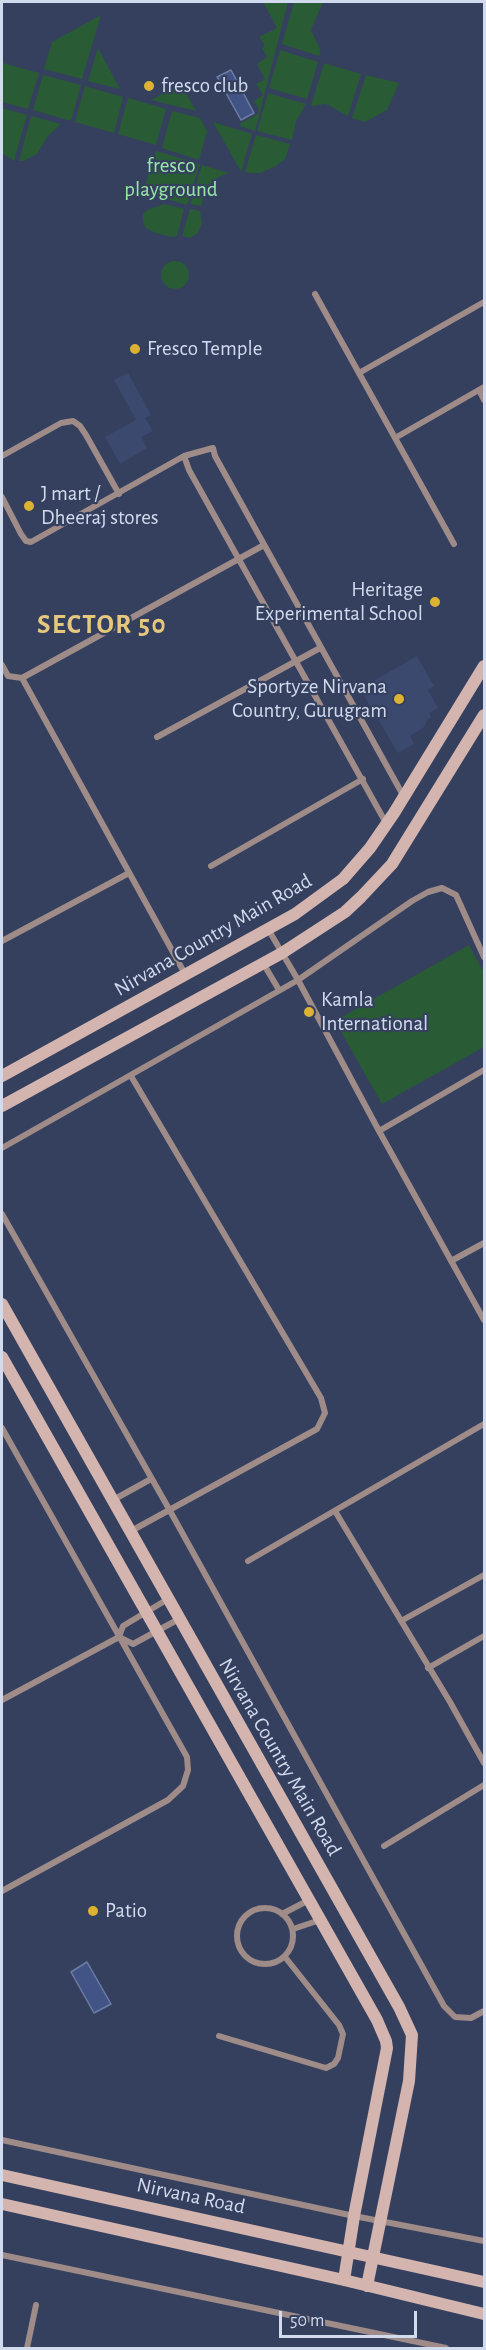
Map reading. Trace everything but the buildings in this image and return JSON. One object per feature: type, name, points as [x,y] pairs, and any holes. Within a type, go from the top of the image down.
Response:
[{"type":"street","points":[[315,294],[454,544]]},
{"type":"street","points":[[359,373],[484,302]]},
{"type":"street","points":[[395,438],[482,389],[484,400]]},
{"type":"street","points":[[2,456],[61,423],[73,421],[86,435],[119,494]]},
{"type":"street","points":[[2,497],[21,534],[26,541],[31,542],[184,456],[213,448],[215,456],[404,798]]},
{"type":"street","points":[[184,456],[189,470],[238,559],[387,823]]},
{"type":"street","points":[[2,665],[8,676],[22,678],[264,545]]},
{"type":"street","points":[[157,737],[320,648]]},
{"type":"street","name":"Nirvana Country Main Road","points":[[2,1076],[268,929],[309,905],[343,879],[370,848],[404,798],[484,666]]},
{"type":"street","points":[[22,678],[186,975]]},
{"type":"street","points":[[2,1106],[282,953],[345,912],[379,879],[416,828],[484,715]]},
{"type":"street","points":[[211,866],[363,779]]},
{"type":"street","points":[[2,941],[129,873]]},
{"type":"street","points":[[2,1148],[298,980],[428,892],[442,888],[456,895],[484,957]]},
{"type":"street","points":[[268,929],[484,1320]]},
{"type":"street","points":[[263,963],[279,990]]},
{"type":"street","points":[[379,1131],[484,1070]]},
{"type":"street","points":[[130,1532],[317,1429],[325,1413],[321,1398],[131,1076]]},
{"type":"street","points":[[2,1214],[169,1509],[444,2006],[455,2017],[471,2018],[484,2010]]},
{"type":"street","points":[[451,1261],[484,1243]]},
{"type":"street","name":"Nirvana Country Main Road","points":[[2,1304],[399,2007],[412,2035],[412,2063],[409,2081],[373,2256]]},
{"type":"street","points":[[2,1357],[309,1900],[386,2041],[387,2048],[354,2216],[344,2280]]},
{"type":"street","points":[[248,1561],[484,1424]]},
{"type":"street","points":[[2,1428],[118,1637],[188,1756],[188,1770],[183,1786],[168,1800],[2,1891]]},
{"type":"street","points":[[112,1500],[151,1479]]},
{"type":"street","points":[[335,1511],[450,1701],[484,1763]]},
{"type":"street","points":[[401,1621],[484,1575]]},
{"type":"street","points":[[2,1700],[118,1637],[123,1626],[168,1599]]},
{"type":"street","points":[[118,1637],[133,1644],[179,1619]]},
{"type":"street","points":[[428,1668],[484,1636]]},
{"type":"street","points":[[384,1846],[484,1785]]},
{"type":"street","points":[[282,1914],[309,1900]]},
{"type":"street","points":[[266,1908],[277,1910],[282,1914],[286,1917],[294,1937],[285,1957],[275,1963],[265,1965],[245,1956],[239,1947],[237,1936],[239,1925],[246,1916],[255,1910],[266,1908]]},
{"type":"street","points":[[292,1929],[320,1920]]},
{"type":"street","points":[[219,2036],[326,2068],[334,2064],[338,2058],[343,2034],[339,2025],[285,1957]]},
{"type":"street","points":[[2,2140],[354,2216],[484,2241]]},
{"type":"street","name":"Nirvana Road","points":[[2,2175],[484,2282]]},
{"type":"street","points":[[2,2204],[344,2280],[484,2314]]},
{"type":"street","points":[[2,2255],[446,2349]]},
{"type":"street","points":[[367,2286],[373,2256]]},
{"type":"street","points":[[27,2349],[36,2305]]},
{"type":"shaded area","points":[[231,70],[254,113],[241,120],[217,77]]},
{"type":"shaded area","points":[[128,373],[151,415],[145,418],[153,431],[141,437],[147,448],[120,464],[105,437],[136,420],[114,380]]},
{"type":"shaded area","name":"Sportyze Nirvana Country, Gurugram","points":[[417,656],[434,686],[428,690],[438,708],[429,713],[431,717],[424,727],[410,736],[414,744],[398,753],[360,689]]},
{"type":"shaded area","points":[[87,1962],[111,2004],[94,2013],[71,1972]]},
{"type":"green space","points":[[263,2],[288,2],[255,131],[240,126],[241,123],[258,114],[259,109],[254,101],[263,95],[256,84],[265,79],[257,64],[267,57],[262,48],[265,46],[259,37],[277,28]]},
{"type":"green space","points":[[294,2],[323,2],[311,30],[321,51],[319,56],[282,44]]},
{"type":"green space","points":[[101,15],[82,79],[44,69],[52,42]]},
{"type":"green space","points":[[98,48],[120,89],[88,81]]},
{"type":"green space","points":[[280,50],[318,62],[307,99],[269,88]]},
{"type":"green space","points":[[3,63],[39,73],[28,109],[2,102]]},
{"type":"green space","points":[[324,63],[361,74],[348,116],[326,104],[311,106]]},
{"type":"green space","points":[[43,75],[81,85],[71,121],[33,110]]},
{"type":"green space","points":[[366,75],[399,83],[387,110],[365,122],[352,118]]},
{"type":"green space","points":[[181,84],[196,111],[151,100]]},
{"type":"green space","points":[[85,86],[123,97],[114,133],[75,122]]},
{"type":"green space","points":[[268,93],[306,104],[296,121],[292,140],[257,131]]},
{"type":"green space","points":[[128,98],[166,109],[156,145],[118,134]]},
{"type":"green space","points":[[2,108],[27,115],[14,161],[2,153]]},
{"type":"green space","points":[[172,111],[200,118],[207,131],[199,160],[162,148]]},
{"type":"green space","points":[[31,116],[61,124],[48,136],[37,154],[19,161]]},
{"type":"green space","points":[[213,122],[252,134],[241,172]]},
{"type":"green space","points":[[256,135],[290,144],[285,159],[276,166],[260,173],[245,172]]},
{"type":"green space","name":"fresco playground","points":[[156,151],[200,164],[187,205],[143,192]]},
{"type":"green space","points":[[202,165],[229,173],[220,176],[207,186],[201,206],[190,204]]},
{"type":"green space","points":[[165,204],[184,209],[177,236],[171,237],[156,233],[146,228],[143,222],[143,214],[149,209]]},
{"type":"green space","points":[[190,209],[200,211],[202,223],[198,233],[190,238],[182,236]]},
{"type":"green space","points":[[175,261],[185,265],[189,275],[185,285],[175,289],[165,285],[161,275],[165,265]]},
{"type":"green space","points":[[469,945],[484,973],[484,1047],[382,1104],[335,1021]]},
{"type":"place","name":"fresco club","points":[[149,86]]},
{"type":"place","name":"Fresco Temple","points":[[135,349]]},
{"type":"place","name":"J mart / Dheeraj stores","points":[[29,506]]},
{"type":"place","name":"Heritage Experimental School","points":[[435,602]]},
{"type":"place","name":"Sportyze Nirvana Country, Gurugram","points":[[399,699]]},
{"type":"place","name":"Kamla International","points":[[309,1012]]},
{"type":"place","name":"Patio","points":[[93,1911]]},
{"type":"district","name":"SECTOR 50","points":[[102,625]]}]
